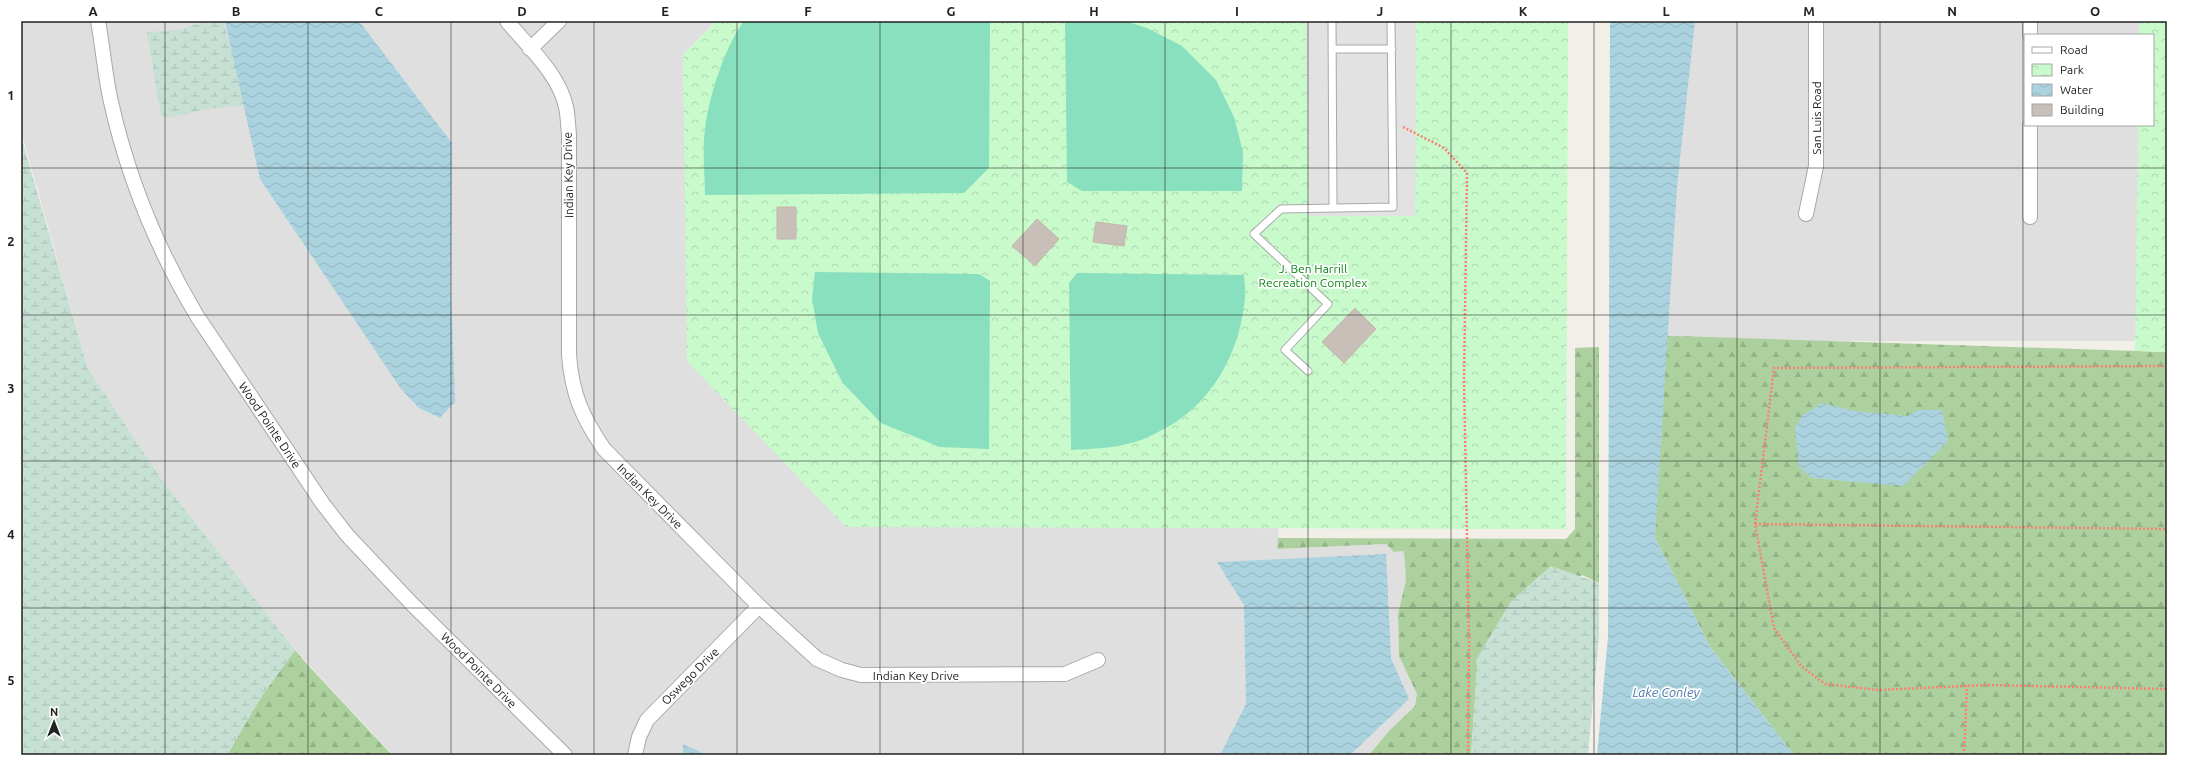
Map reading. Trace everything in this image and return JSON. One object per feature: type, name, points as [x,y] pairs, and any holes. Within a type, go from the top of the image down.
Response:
[{"type":"street","name":"Wood Pointe Drive","points":[[98,21],[110,100],[122,148],[141,203],[161,250],[178,285],[197,316],[323,504],[347,535],[412,604],[565,755]]},
{"type":"street","name":"Indian Key Drive","points":[[507,21],[559,88],[566,107],[569,135],[569,355],[571,378],[576,399],[587,424],[604,449],[759,606],[817,659],[842,670],[861,675],[1065,674],[1098,660]]},
{"type":"street","points":[[530,49],[559,21]]},
{"type":"street","name":"San Luis Road","points":[[1806,214],[1816,166],[1816,21]]},
{"type":"street","points":[[2030,21],[2030,34]]},
{"type":"street","points":[[2030,126],[2030,217]]},
{"type":"street","name":"Oswego Drive","points":[[635,755],[639,737],[647,720],[759,606]]},
{"type":"lane","points":[[1332,21],[1333,208]]},
{"type":"lane","points":[[1308,371],[1285,350],[1328,304],[1254,234],[1281,209],[1393,207],[1391,21]]},
{"type":"lane","points":[[1332,49],[1392,49]]},
{"type":"path","points":[[1392,121],[1444,148],[1467,173],[1464,381],[1469,641],[1468,755]]},
{"type":"path","points":[[2167,366],[1774,368],[1755,524],[1774,628],[1801,666],[1825,684],[1878,690],[1967,686],[2167,689]]},
{"type":"path","points":[[1755,524],[2167,529]]},
{"type":"path","points":[[1964,755],[1967,686]]},
{"type":"shaded area","points":[[21,21],[716,21],[683,55],[1279,528],[1277,549],[1386,544],[1394,552],[1404,551],[1406,580],[1398,614],[1399,656],[1417,694],[1415,706],[1372,755],[393,755],[295,650],[162,480],[88,369],[21,131]]},
{"type":"shaded area","points":[[1306,21],[1416,21],[1415,216],[1309,216]]},
{"type":"shaded area","points":[[1677,21],[2140,21],[2140,34],[2024,34],[2024,126],[2139,126],[2138,341],[1655,341]]},
{"type":"green space","points":[[208,21],[223,21],[247,105],[206,109],[173,117],[161,116],[147,32],[178,30]]},
{"type":"green space","name":"J. Ben Harrill Recreation Complex","points":[[716,21],[1568,21],[1566,529],[846,527],[687,361],[683,55]]},
{"type":"green space","points":[[744,21],[990,21],[989,168],[964,193],[705,195],[704,138],[710,103],[718,73],[724,58],[730,44]]},
{"type":"green space","points":[[1065,21],[1125,21],[1147,28],[1182,46],[1216,80],[1234,117],[1243,152],[1242,191],[1082,191],[1067,182]]},
{"type":"green space","points":[[2140,21],[2167,21],[2167,352],[2135,351],[2138,126],[2154,126],[2154,34],[2139,34]]},
{"type":"green space","points":[[21,136],[88,369],[162,480],[295,650],[261,697],[227,755],[21,755]]},
{"type":"green space","points":[[815,272],[979,274],[990,281],[989,449],[940,447],[881,423],[842,382],[818,333],[812,298]]},
{"type":"green space","points":[[1077,273],[1244,275],[1245,298],[1241,325],[1235,344],[1218,379],[1193,409],[1177,421],[1141,440],[1111,447],[1071,450],[1069,283]]},
{"type":"green space","points":[[1646,335],[2167,352],[2167,755],[1794,755],[1710,647],[1655,538]]},
{"type":"green space","points":[[1599,347],[1599,583],[1582,575],[1477,660],[1471,755],[1369,755],[1389,731],[1415,706],[1417,694],[1399,656],[1398,614],[1406,580],[1404,551],[1394,552],[1386,544],[1277,549],[1278,538],[1566,539],[1575,529],[1575,348]]},
{"type":"green space","points":[[1551,566],[1599,583],[1599,636],[1588,755],[1471,755],[1477,670],[1476,660],[1511,601]]},
{"type":"green space","points":[[295,650],[392,755],[227,755],[261,697]]},
{"type":"water","points":[[225,21],[359,21],[452,143],[451,291],[455,402],[440,418],[419,408],[401,389],[260,179]]},
{"type":"water","name":"Lake Conley","points":[[1610,21],[1695,21],[1677,187],[1655,538],[1710,647],[1794,755],[1597,755],[1608,637]]},
{"type":"water","points":[[1822,403],[1854,411],[1908,416],[1918,410],[1942,410],[1948,441],[1903,486],[1812,478],[1799,467],[1795,428],[1802,416]]},
{"type":"water","points":[[1386,554],[1391,658],[1409,699],[1350,755],[1220,755],[1246,704],[1244,605],[1217,562]]},
{"type":"water","points":[[683,744],[707,755],[683,755]]},
{"type":"building","points":[[777,207],[796,207],[796,239],[777,239]]},
{"type":"building","points":[[1037,219],[1059,239],[1035,266],[1012,246]]},
{"type":"building","points":[[1096,222],[1127,226],[1124,246],[1093,242]]},
{"type":"building","points":[[1355,308],[1376,329],[1344,363],[1322,342]]}]
